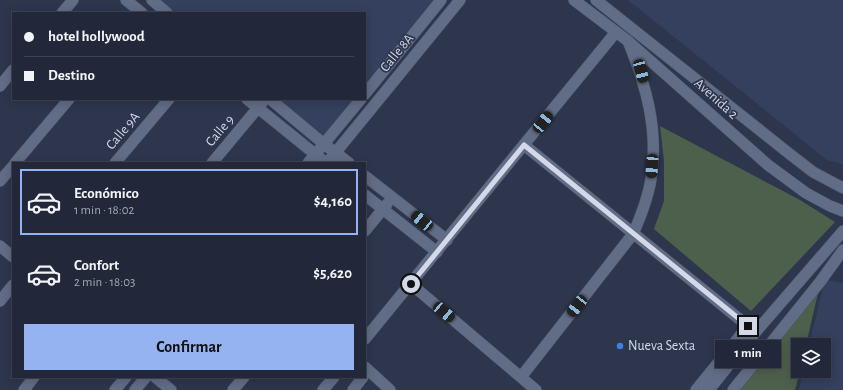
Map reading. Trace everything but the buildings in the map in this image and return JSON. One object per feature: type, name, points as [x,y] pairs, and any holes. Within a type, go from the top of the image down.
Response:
[{"type":"street","points":[[63,12],[73,0]]},
{"type":"street","points":[[126,0],[141,12]]},
{"type":"street","points":[[152,0],[166,12]]},
{"type":"street","name":"Calle 8A","points":[[366,93],[442,0]]},
{"type":"street","name":"Calle 8A","points":[[327,162],[460,0]]},
{"type":"street","name":"Avenida 2","points":[[574,0],[628,41],[768,165],[806,193],[843,211]]},
{"type":"street","name":"Avenida 2","points":[[596,0],[813,172],[843,188]]},
{"type":"street","points":[[366,338],[616,32]]},
{"type":"street","points":[[521,378],[633,234],[642,213],[651,179],[653,153],[649,106],[641,71],[628,41]]},
{"type":"street","points":[[0,86],[12,71]]},
{"type":"street","points":[[16,162],[68,100]]},
{"type":"street","name":"Calle 9A","points":[[116,162],[168,100]]},
{"type":"street","points":[[248,100],[311,159],[322,162]]},
{"type":"street","name":"Calle 9","points":[[213,162],[264,100]]},
{"type":"street","points":[[271,100],[348,162]]},
{"type":"street","points":[[311,159],[360,100]]},
{"type":"street","points":[[524,145],[748,326],[696,390]]},
{"type":"street","points":[[0,181],[12,167]]},
{"type":"street","points":[[366,177],[447,240]]},
{"type":"street","points":[[366,195],[437,252]]},
{"type":"street","points":[[366,231],[393,198]]},
{"type":"street","points":[[709,390],[747,342],[843,231]]},
{"type":"street","points":[[0,246],[12,256]]},
{"type":"street","points":[[733,390],[820,282],[843,250]]},
{"type":"street","points":[[411,284],[536,390]]},
{"type":"street","points":[[0,301],[12,286]]},
{"type":"street","points":[[366,373],[390,390]]},
{"type":"street","points":[[24,390],[33,378]]},
{"type":"street","points":[[115,390],[125,378]]},
{"type":"street","points":[[135,390],[145,378]]},
{"type":"street","points":[[156,378],[171,390]]},
{"type":"street","points":[[233,390],[243,378]]},
{"type":"street","points":[[323,390],[333,378]]},
{"type":"street","points":[[353,390],[361,378]]},
{"type":"shaded area","points":[[158,0],[436,0],[366,85],[366,12],[172,12]]},
{"type":"shaded area","points":[[628,0],[843,0],[843,164],[827,160]]},
{"type":"shaded area","points":[[276,100],[354,100],[322,139]]},
{"type":"shaded area","points":[[825,280],[843,283],[843,390],[799,390],[802,378],[831,378],[831,338],[811,338]]},
{"type":"green space","points":[[660,126],[800,200],[835,222],[751,311],[654,229],[664,201],[664,161]]},
{"type":"green space","points":[[818,293],[808,338],[791,338],[791,378],[798,378],[795,390],[738,390]]},
{"type":"place","name":"Nueva Sexta","points":[[620,346]]},
{"type":"route","points":[[411,284],[524,145],[748,326]]}]
